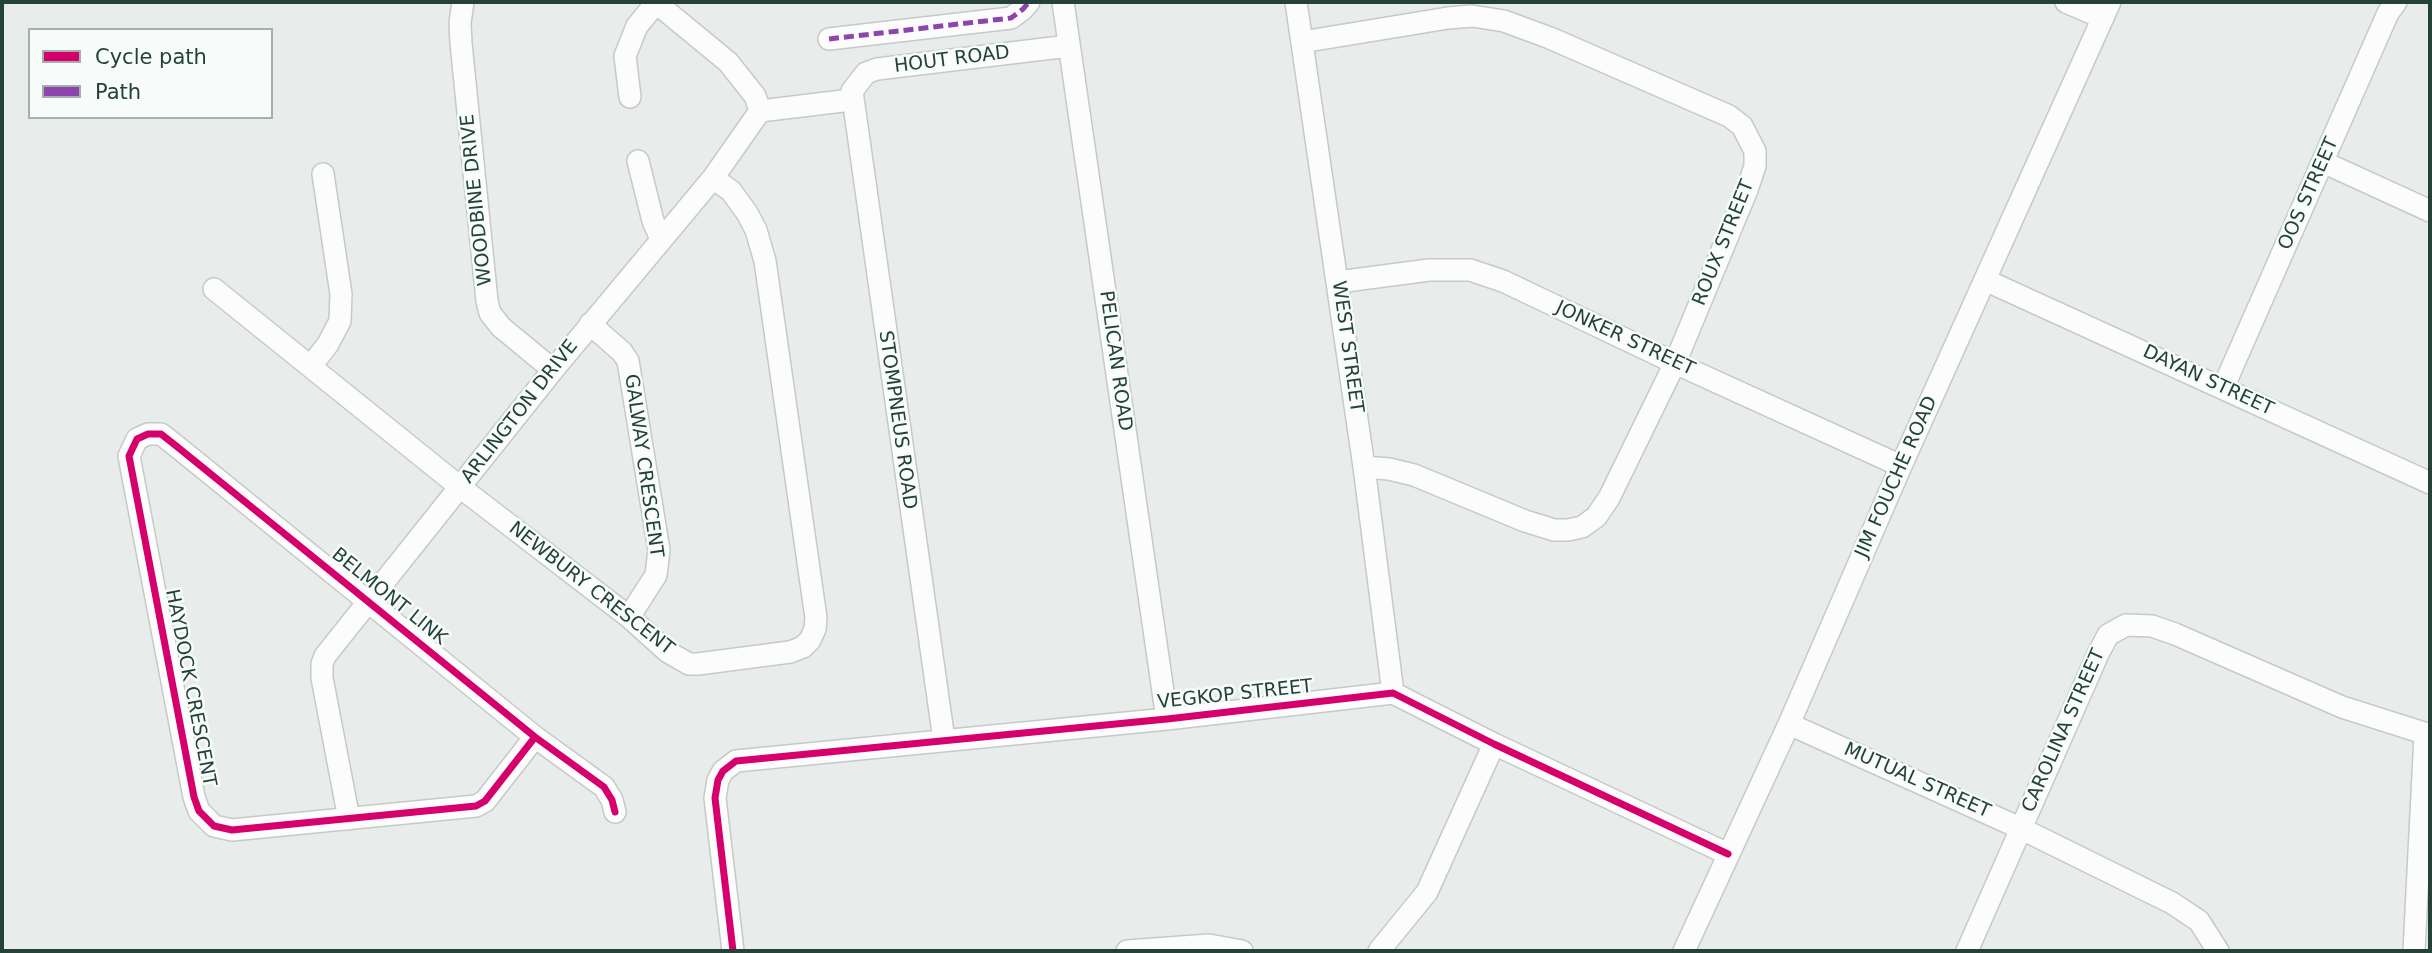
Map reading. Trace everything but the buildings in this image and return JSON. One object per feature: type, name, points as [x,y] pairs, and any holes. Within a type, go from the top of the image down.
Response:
[{"type":"street","name":"WOODBINE DRIVE","points":[[463,2],[461,43],[490,313],[501,327],[552,370]]},
{"type":"street","points":[[630,97],[625,56],[637,26],[655,2],[728,62],[755,96],[760,111],[851,100]]},
{"type":"street","points":[[829,39],[1011,18],[1028,2]]},
{"type":"street","name":"PELICAN ROAD","points":[[1063,2],[1167,719]]},
{"type":"street","name":"WEST STREET","points":[[1296,2],[1364,467],[1393,693]]},
{"type":"street","points":[[2066,2],[2106,10]]},
{"type":"street","name":"OOS STREET","points":[[2223,388],[2388,13],[2396,2]]},
{"type":"street","name":"JIM FOUCHE ROAD","points":[[1684,951],[2106,10]]},
{"type":"street","name":"ROUX STREET","points":[[1302,42],[1448,18],[1491,18],[1519,25],[1728,116],[1742,126],[1755,151],[1755,166],[1675,363],[1609,498],[1596,517],[1582,527],[1554,530],[1525,522],[1414,475],[1364,467]]},
{"type":"street","name":"HOUT ROAD","points":[[851,100],[859,79],[877,69],[1069,46]]},
{"type":"street","name":"STOMPNEUS ROAD","points":[[851,100],[944,740]]},
{"type":"street","name":"ARLINGTON DRIVE","points":[[349,818],[321,671],[325,656],[552,370],[713,178],[760,111]]},
{"type":"street","points":[[638,161],[653,220],[662,239]]},
{"type":"street","points":[[2323,162],[2430,211]]},
{"type":"street","points":[[312,366],[332,338],[340,321],[341,294],[323,174]]},
{"type":"street","name":"NEWBURY CRESCENT","points":[[214,289],[460,487],[629,617],[668,652],[689,664],[790,652],[803,647],[810,640],[816,618],[765,261],[757,230],[747,213],[731,191],[713,178]]},
{"type":"street","name":"JONKER STREET","points":[[1338,282],[1429,270],[1470,270],[1503,281],[1901,467]]},
{"type":"street","name":"DAYAN STREET","points":[[1985,279],[2430,483]]},
{"type":"street","name":"GALWAY CRESCENT","points":[[590,324],[622,352],[632,374],[659,550],[656,575],[629,617]]},
{"type":"street","name":"BELMONT LINK","points":[[132,449],[137,439],[148,434],[161,435],[370,601],[535,737],[604,787],[615,812]]},
{"type":"street","name":"HAYDOCK CRESCENT","points":[[132,449],[129,456],[194,797],[200,811],[214,826],[232,830],[475,806],[485,801],[535,737]]},
{"type":"street","name":"CAROLINA STREET","points":[[1967,951],[2098,654],[2108,635],[2126,625],[2152,626],[2175,634],[2342,707],[2428,735]]},
{"type":"street","points":[[1393,693],[1494,744],[1728,854]]},
{"type":"street","name":"VEGKOP STREET","points":[[733,951],[715,798],[718,779],[723,771],[736,761],[1167,719],[1393,693]]},
{"type":"street","name":"MUTUAL STREET","points":[[1788,724],[2020,828],[2172,903],[2199,921],[2218,951]]},
{"type":"street","points":[[2414,951],[2428,735]]},
{"type":"street","points":[[1379,951],[1427,892],[1494,744]]},
{"type":"street","points":[[1127,951],[1209,945],[1242,951]]},
{"type":"marked path","points":[[829,39],[1011,18],[1029,2]]},
{"type":"cycle path","points":[[535,737],[485,801],[476,806],[232,830],[214,826],[199,811],[194,797],[129,456],[137,439],[148,434],[161,434],[535,737],[604,787],[615,812]]},
{"type":"cycle path","points":[[733,951],[715,798],[718,780],[723,771],[736,761],[1167,719],[1393,693],[1494,744],[1728,854]]}]
